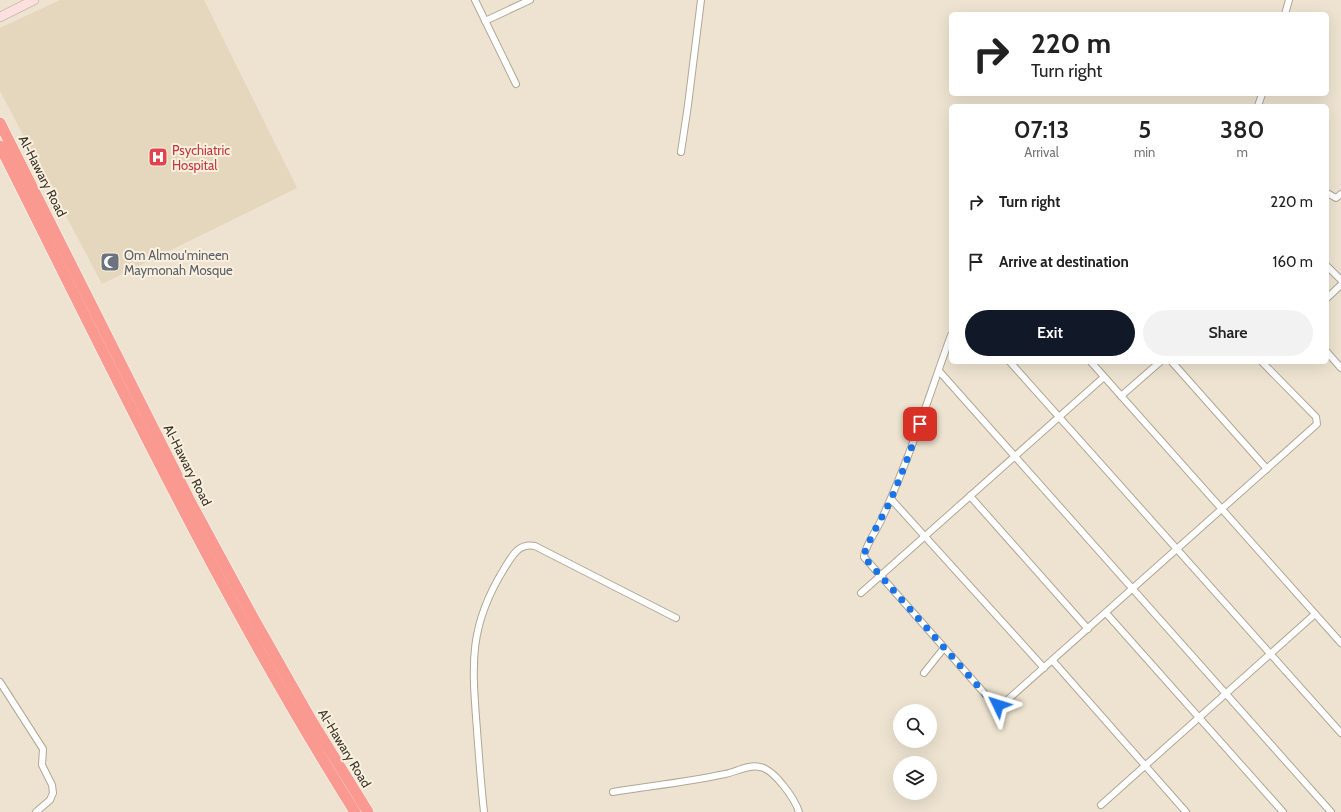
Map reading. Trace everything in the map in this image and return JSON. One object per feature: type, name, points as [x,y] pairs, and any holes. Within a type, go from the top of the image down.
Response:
[{"type":"highway","name":"Al-Hawary Road","points":[[0,123],[186,504],[313,723],[368,812]]},
{"type":"highway","name":"Al-Hawary Road","points":[[0,146],[294,709],[356,812]]},
{"type":"street","points":[[0,17],[34,0]]},
{"type":"street","points":[[475,0],[516,84]]},
{"type":"street","points":[[485,22],[530,0]]},
{"type":"street","points":[[681,152],[700,0]]},
{"type":"street","points":[[1286,12],[1289,0]]},
{"type":"street","points":[[1329,194],[1336,198],[1341,194]]},
{"type":"street","points":[[1329,268],[1341,280]]},
{"type":"street","points":[[1329,296],[1341,285]]},
{"type":"street","points":[[949,341],[891,499],[864,555],[866,560],[880,576],[997,705],[1002,704],[1053,661],[1316,425],[1318,421],[1264,364]]},
{"type":"street","points":[[1329,354],[1341,368]]},
{"type":"street","points":[[1012,364],[1341,733]]},
{"type":"street","points":[[1093,364],[1341,643]]},
{"type":"street","points":[[1121,396],[1158,364]]},
{"type":"street","points":[[1174,364],[1267,469]]},
{"type":"street","points":[[939,371],[1331,812]]},
{"type":"street","points":[[861,593],[1104,377]]},
{"type":"street","points":[[970,496],[1088,629]]},
{"type":"street","points":[[891,499],[1044,668]]},
{"type":"street","points":[[484,812],[473,677],[474,649],[483,609],[492,589],[517,550],[526,546],[535,546],[676,618]]},
{"type":"street","points":[[1106,613],[1283,812]]},
{"type":"street","points":[[1101,805],[1315,614]]},
{"type":"street","points":[[924,673],[944,648]]},
{"type":"street","points":[[1053,661],[1186,812]]},
{"type":"street","points":[[0,682],[43,749],[43,768],[52,785],[53,792],[50,800],[36,812]]},
{"type":"street","points":[[613,792],[726,774],[752,766],[769,770],[779,780],[798,812]]},
{"type":"shaded area","name":"Psychiatric Hospital","points":[[60,0],[204,0],[297,188],[102,284],[0,91],[0,28]]},
{"type":"place","name":"Psychiatric Hospital","points":[[158,157]]},
{"type":"place","name":"Om Almou'mineen Maymonah Mosque","points":[[110,262]]},
{"type":"route","points":[[920,424],[902,474],[882,519],[865,551],[864,557],[993,703],[998,705]]}]
